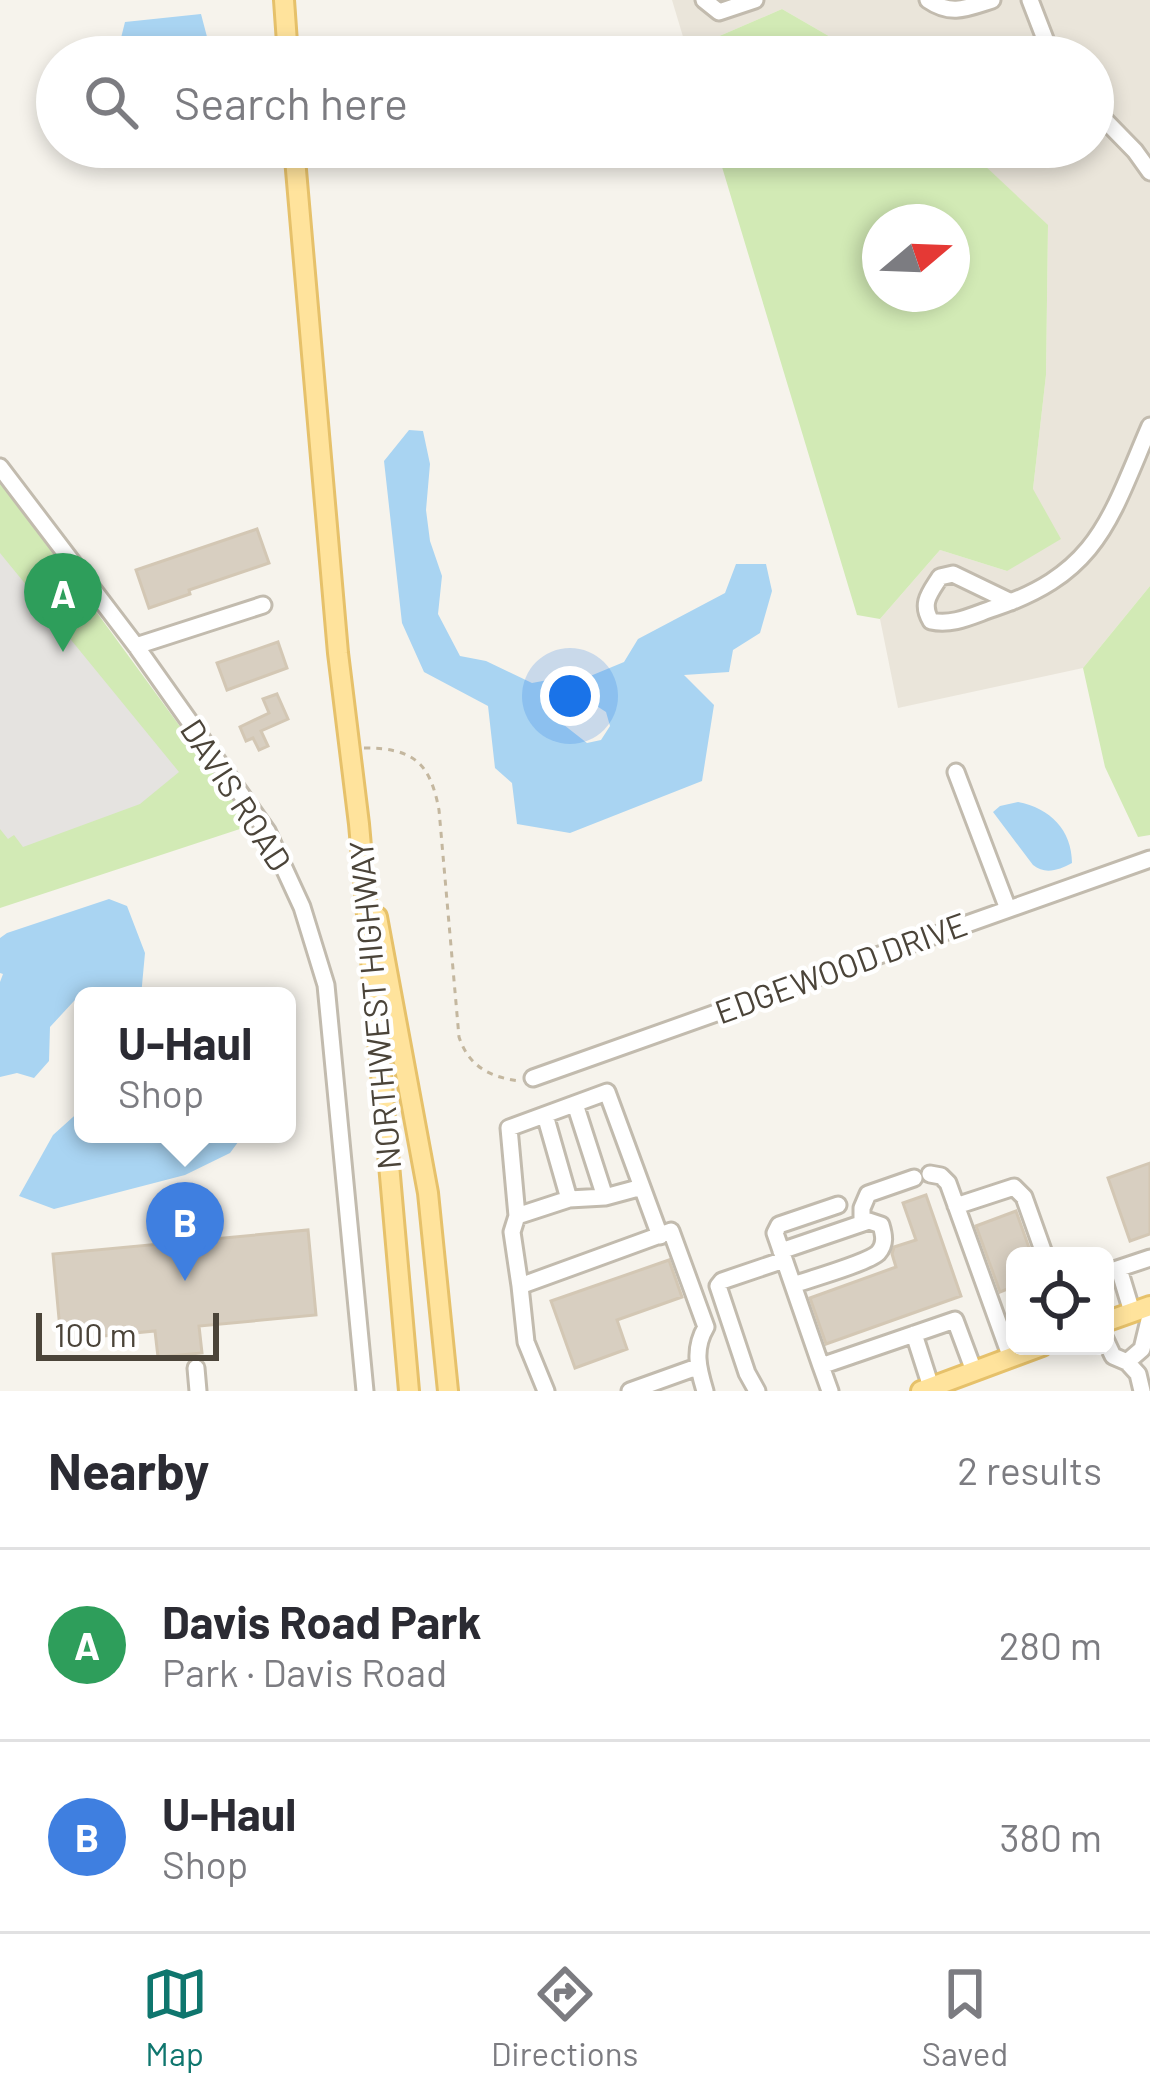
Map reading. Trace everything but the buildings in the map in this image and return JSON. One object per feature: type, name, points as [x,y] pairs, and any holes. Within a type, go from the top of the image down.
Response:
[{"type":"main road","points":[[284,0],[287,36]]},
{"type":"main road","points":[[296,168],[338,653],[359,824]]},
{"type":"main road","name":"NORTHWEST HIGHWAY","points":[[359,824],[409,1391]]},
{"type":"main road","name":"NORTHWEST HIGHWAY","points":[[359,824],[428,1193],[448,1391]]},
{"type":"main road","points":[[1114,1319],[1144,1311]]},
{"type":"main road","points":[[926,1389],[1019,1355]]},
{"type":"street","points":[[704,0],[718,12],[755,0]]},
{"type":"street","points":[[928,0],[957,11],[992,0]]},
{"type":"street","points":[[1030,0],[1044,36]]},
{"type":"street","points":[[1114,130],[1149,167]]},
{"type":"street","points":[[1011,602],[953,574],[940,577],[925,611],[932,621],[946,624],[1011,602],[1056,580],[1087,553],[1106,526],[1150,426]]},
{"type":"street","name":"DAVIS ROAD","points":[[0,466],[267,831],[302,907],[326,985],[365,1391]]},
{"type":"street","points":[[136,646],[263,605]]},
{"type":"street","points":[[956,772],[1008,909]]},
{"type":"street","name":"EDGEWOOD DRIVE","points":[[533,1078],[1150,859]]},
{"type":"street","points":[[546,1391],[526,1342],[512,1232],[517,1216],[509,1128],[607,1092],[660,1236]]},
{"type":"street","points":[[575,1104],[605,1197]]},
{"type":"street","points":[[545,1115],[569,1199]]},
{"type":"street","points":[[862,1223],[868,1194],[922,1176],[941,1176],[948,1183],[1011,1358]]},
{"type":"street","points":[[517,1216],[569,1199],[605,1197],[642,1186]]},
{"type":"street","points":[[956,1206],[1014,1187],[1024,1197],[1042,1247]]},
{"type":"street","points":[[830,1391],[775,1233],[779,1225],[838,1205]]},
{"type":"street","points":[[757,1391],[718,1286],[862,1223],[881,1225],[884,1242],[875,1256],[793,1285]]},
{"type":"street","points":[[520,1286],[671,1232],[706,1327],[698,1340],[698,1367],[705,1391]]},
{"type":"street","points":[[1114,1270],[1150,1258]]},
{"type":"street","points":[[1114,1274],[1144,1311],[1142,1349],[1127,1362]]},
{"type":"street","points":[[994,1311],[1006,1307]]},
{"type":"street","points":[[821,1366],[955,1320],[974,1371]]},
{"type":"street","points":[[914,1334],[926,1389]]},
{"type":"street","points":[[1114,1355],[1138,1374],[1142,1391]]},
{"type":"street","points":[[630,1391],[698,1367]]},
{"type":"street","points":[[196,1369],[198,1391]]},
{"type":"path","points":[[350,748],[382,748],[412,756],[431,777],[439,810],[456,1019],[464,1051],[476,1066],[496,1077],[519,1082],[533,1078]]},
{"type":"shaded area","points":[[672,0],[1150,0],[1150,586],[1083,668],[898,708],[880,619],[940,550],[1007,571],[1033,489],[1046,375],[1048,226],[987,168],[1114,168],[1114,36],[829,36],[782,9],[719,36],[683,36]]},
{"type":"shaded area","points":[[0,553],[179,772],[140,804],[23,847],[14,835],[8,839],[0,829]]},
{"type":"green space","points":[[782,9],[829,36],[719,36]]},
{"type":"green space","points":[[722,168],[987,168],[1048,225],[1046,375],[1033,489],[1061,539],[1007,571],[940,550],[880,619],[857,615]]},
{"type":"green space","points":[[0,480],[252,825],[0,908]]},
{"type":"green space","points":[[1150,586],[1150,835],[1138,837],[1105,767],[1083,668]]},
{"type":"water","points":[[201,14],[207,36],[122,36],[125,22]]},
{"type":"water","points":[[409,430],[423,431],[430,464],[426,510],[430,541],[442,576],[438,614],[460,656],[486,661],[532,683],[553,679],[570,696],[559,711],[564,725],[587,743],[601,740],[610,726],[606,712],[578,694],[583,679],[624,662],[638,639],[725,593],[736,564],[766,564],[772,591],[760,633],[733,650],[729,672],[684,675],[714,705],[702,781],[570,833],[517,824],[512,783],[495,768],[488,706],[424,672],[402,623],[384,461]]},
{"type":"water","points":[[1018,802],[1040,809],[1057,822],[1068,840],[1072,863],[1052,870],[1033,865],[993,812]]},
{"type":"water","points":[[109,899],[127,906],[145,953],[142,987],[74,987],[74,1001],[50,1027],[49,1061],[34,1078],[17,1073],[0,1077],[0,938]]},
{"type":"water","points":[[74,1116],[74,1143],[237,1143],[230,1153],[185,1175],[54,1209],[19,1196],[53,1135]]},
{"type":"place","name":"Davis Road Park","points":[[63,652]]},
{"type":"place","name":"U-Haul","points":[[185,1281]]}]
